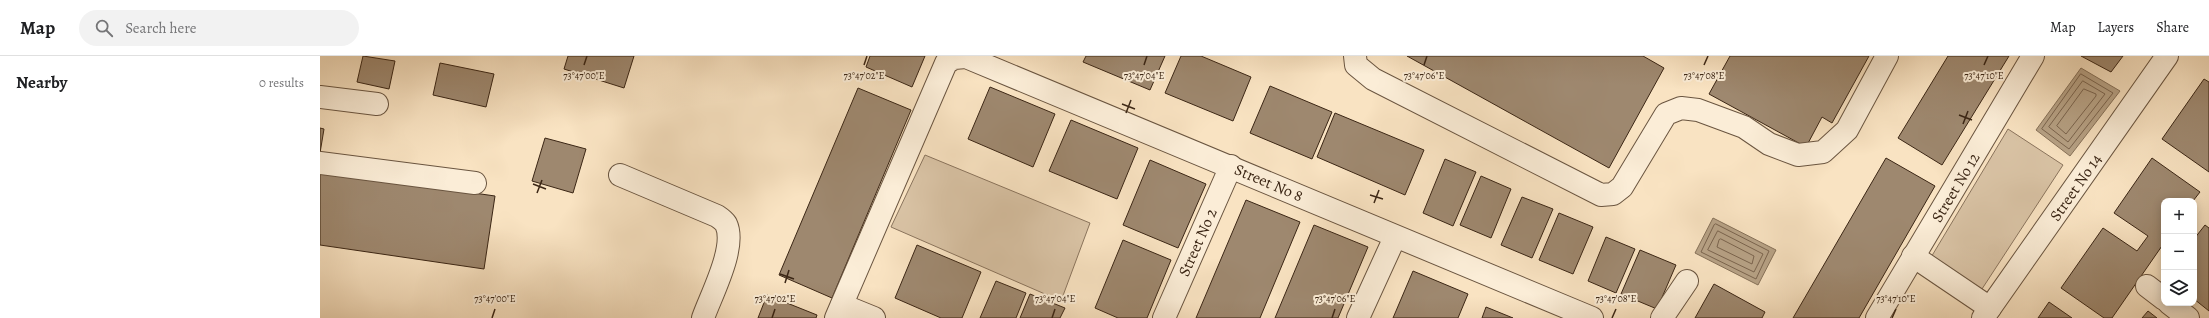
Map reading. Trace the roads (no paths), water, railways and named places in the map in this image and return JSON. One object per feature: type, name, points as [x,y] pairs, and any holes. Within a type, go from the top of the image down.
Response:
[{"type":"street","points":[[1354,56],[1356,65],[1373,79],[1601,195],[1613,194],[1622,186],[1666,114],[1681,108],[1698,110],[1744,127],[1769,144],[1798,154],[1823,152],[1847,130],[1887,56]]},
{"type":"street","name":"Street No 12","points":[[1877,318],[2033,56]]},
{"type":"street","name":"Street No 14","points":[[1986,313],[2167,56]]},
{"type":"street","name":"Street No 8","points":[[839,311],[946,62],[954,58],[966,57],[1592,318]]},
{"type":"street","points":[[320,97],[377,104]]},
{"type":"street","points":[[320,164],[475,183]]},
{"type":"street","name":"Street No 2","points":[[1164,318],[1230,166]]},
{"type":"street","points":[[620,175],[717,216],[726,224],[728,238],[727,254],[703,318]]},
{"type":"street","points":[[1358,318],[1395,237]]},
{"type":"street","points":[[1913,256],[1986,313]]},
{"type":"street","points":[[1662,318],[1687,281]]},
{"type":"street","points":[[2173,306],[2188,318]]},
{"type":"street","points":[[839,311],[874,318]]},
{"type":"water","points":[[2081,68],[2120,91],[2070,156],[2036,130]]},
{"type":"water","points":[[1713,218],[1776,250],[1758,285],[1695,253]]}]
